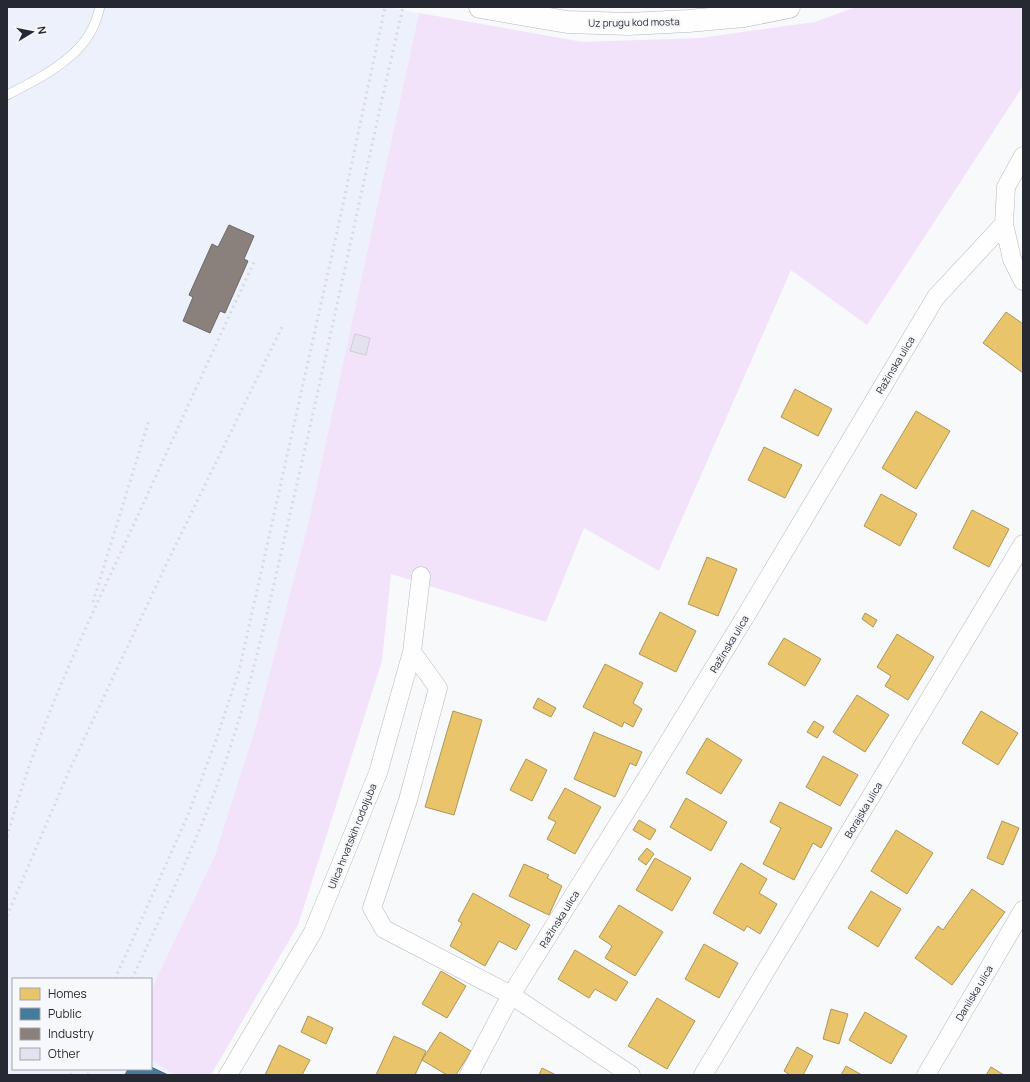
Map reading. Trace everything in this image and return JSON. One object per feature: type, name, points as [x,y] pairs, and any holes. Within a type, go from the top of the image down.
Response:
[{"type":"street","name":"Uz prugu kod mosta","points":[[480,7],[567,22],[629,24],[744,16],[789,7]]},
{"type":"street","points":[[1023,156],[1006,187],[1004,224],[1012,259],[1023,281]]},
{"type":"street","name":"Ražinska ulica","points":[[469,1075],[511,995],[628,809],[741,624],[936,297],[1004,224]]},
{"type":"street","name":"Borajska ulica","points":[[703,1075],[1023,544]]},
{"type":"street","name":"Ulica hrvatskih rodoljuba","points":[[228,1075],[313,932],[378,773],[412,652],[421,576]]},
{"type":"street","points":[[412,652],[438,688],[408,800],[372,908],[384,929],[511,995],[631,1075]]},
{"type":"street","name":"Danilska ulica","points":[[926,1075],[1023,910]]},
{"type":"lane","points":[[7,95],[68,59],[82,45],[94,26],[100,7]]},
{"type":"shaded area","points":[[7,7],[386,7],[419,13],[309,520],[256,726],[215,855],[152,988],[152,978],[12,978],[12,1070],[152,1070],[152,1061],[175,1075],[7,1075]]},
{"type":"shaded area","points":[[856,7],[1023,7],[1023,86],[867,325],[791,270],[659,571],[584,528],[546,622],[391,574],[382,661],[298,925],[211,1075],[175,1075],[152,1061],[152,988],[215,855],[256,726],[309,520],[419,13],[583,42],[700,38],[815,22]]},
{"type":"building: Homes","points":[[1006,312],[1023,324],[1023,373],[983,343]]},
{"type":"building: Homes","points":[[795,389],[832,409],[818,436],[781,417]]},
{"type":"building: Homes","points":[[916,411],[950,431],[916,489],[882,468]]},
{"type":"building: Homes","points":[[764,447],[802,465],[785,498],[748,480]]},
{"type":"building: Homes","points":[[881,494],[917,514],[900,546],[864,526]]},
{"type":"building: Homes","points":[[972,510],[1009,529],[989,567],[953,548]]},
{"type":"building: Homes","points":[[707,557],[737,569],[718,616],[688,604]]},
{"type":"building: Homes","points":[[660,612],[696,631],[676,672],[639,654]]},
{"type":"building: Homes","points":[[865,613],[877,620],[873,627],[862,619]]},
{"type":"building: Homes","points":[[897,634],[934,657],[908,700],[885,686],[891,676],[877,667]]},
{"type":"building: Homes","points":[[784,638],[821,659],[805,686],[768,664]]},
{"type":"building: Homes","points":[[605,664],[643,683],[633,703],[642,709],[633,727],[624,722],[622,727],[583,707]]},
{"type":"building: Homes","points":[[857,695],[889,715],[865,752],[833,732]]},
{"type":"building: Homes","points":[[538,698],[556,708],[551,717],[533,708]]},
{"type":"building: Homes","points":[[453,711],[482,720],[454,815],[425,807]]},
{"type":"building: Homes","points":[[981,711],[1018,733],[998,765],[962,743]]},
{"type":"building: Homes","points":[[814,721],[824,727],[817,738],[807,732]]},
{"type":"building: Homes","points":[[594,732],[642,752],[636,766],[630,763],[615,797],[574,779]]},
{"type":"building: Homes","points":[[707,738],[742,760],[721,794],[686,773]]},
{"type":"building: Homes","points":[[823,756],[858,775],[840,806],[806,787]]},
{"type":"building: Homes","points":[[526,759],[547,770],[532,801],[510,790]]},
{"type":"building: Homes","points":[[565,788],[601,807],[575,854],[547,839],[556,822],[548,818]]},
{"type":"building: Homes","points":[[686,798],[727,822],[711,851],[670,827]]},
{"type":"building: Homes","points":[[780,802],[832,828],[821,848],[813,843],[794,880],[763,864],[781,828],[770,822]]},
{"type":"building: Homes","points":[[639,820],[656,830],[650,840],[633,830]]},
{"type":"building: Homes","points":[[1002,821],[1019,828],[1003,865],[987,858]]},
{"type":"building: Homes","points":[[896,830],[933,853],[907,894],[871,871]]},
{"type":"building: Homes","points":[[647,848],[654,854],[646,865],[638,859]]},
{"type":"building: Homes","points":[[655,858],[691,878],[672,911],[636,890]]},
{"type":"building: Homes","points":[[741,863],[767,879],[759,893],[777,904],[760,934],[747,926],[744,931],[713,913]]},
{"type":"building: Homes","points":[[524,864],[549,875],[547,878],[562,886],[549,915],[509,896]]},
{"type":"building: Homes","points":[[972,889],[1005,912],[952,985],[915,958],[938,926],[943,930]]},
{"type":"building: Homes","points":[[871,891],[901,909],[878,947],[848,928]]},
{"type":"building: Homes","points":[[473,893],[530,925],[516,950],[499,941],[485,966],[450,946],[462,923],[458,921]]},
{"type":"building: Homes","points":[[619,905],[663,932],[635,976],[605,958],[612,946],[599,937]]},
{"type":"building: Homes","points":[[704,944],[738,963],[719,998],[685,979]]},
{"type":"building: Homes","points":[[575,950],[628,982],[616,1001],[595,989],[589,998],[558,979]]},
{"type":"building: Homes","points":[[441,971],[466,986],[447,1018],[422,1004]]},
{"type":"building: Homes","points":[[657,998],[695,1021],[667,1069],[628,1046]]},
{"type":"building: Homes","points":[[831,1009],[848,1014],[839,1044],[823,1039]]},
{"type":"building: Homes","points":[[865,1012],[907,1036],[891,1064],[849,1040]]},
{"type":"building: Homes","points":[[308,1016],[333,1028],[326,1044],[301,1032]]},
{"type":"building: Homes","points":[[440,1032],[471,1051],[456,1075],[447,1075],[422,1060]]},
{"type":"building: Homes","points":[[394,1036],[426,1051],[415,1075],[376,1075]]},
{"type":"building: Homes","points":[[279,1045],[310,1060],[302,1075],[265,1075]]},
{"type":"building: Homes","points":[[797,1047],[813,1056],[803,1075],[790,1075],[784,1071]]},
{"type":"building: Homes","points":[[846,1066],[862,1075],[841,1075]]},
{"type":"building: Homes","points":[[991,1067],[1004,1075],[986,1075]]},
{"type":"building: Homes","points":[[542,1068],[556,1075],[539,1075]]},
{"type":"building: Public","points":[[152,1067],[168,1075],[125,1075],[128,1070],[152,1070]]},
{"type":"building: Industry","points":[[229,225],[254,236],[244,259],[248,261],[225,313],[220,311],[210,333],[183,321],[193,297],[189,295],[212,244],[218,247]]},
{"type":"building: Other","points":[[355,334],[370,338],[366,355],[350,351]]},
{"type":"railway","points":[[115,978],[188,815],[216,740],[239,671],[341,214],[385,7]]},
{"type":"railway","points":[[132,978],[207,812],[228,754],[248,688],[265,622],[310,428],[403,7]]},
{"type":"railway","points":[[7,837],[43,728],[72,658],[254,262]]},
{"type":"railway","points":[[7,916],[69,771],[166,565],[282,327]]},
{"type":"railway","points":[[93,602],[149,420]]},
{"type":"railway","points":[[71,1075],[74,1070]]},
{"type":"railway","points":[[88,1075],[90,1070]]}]
